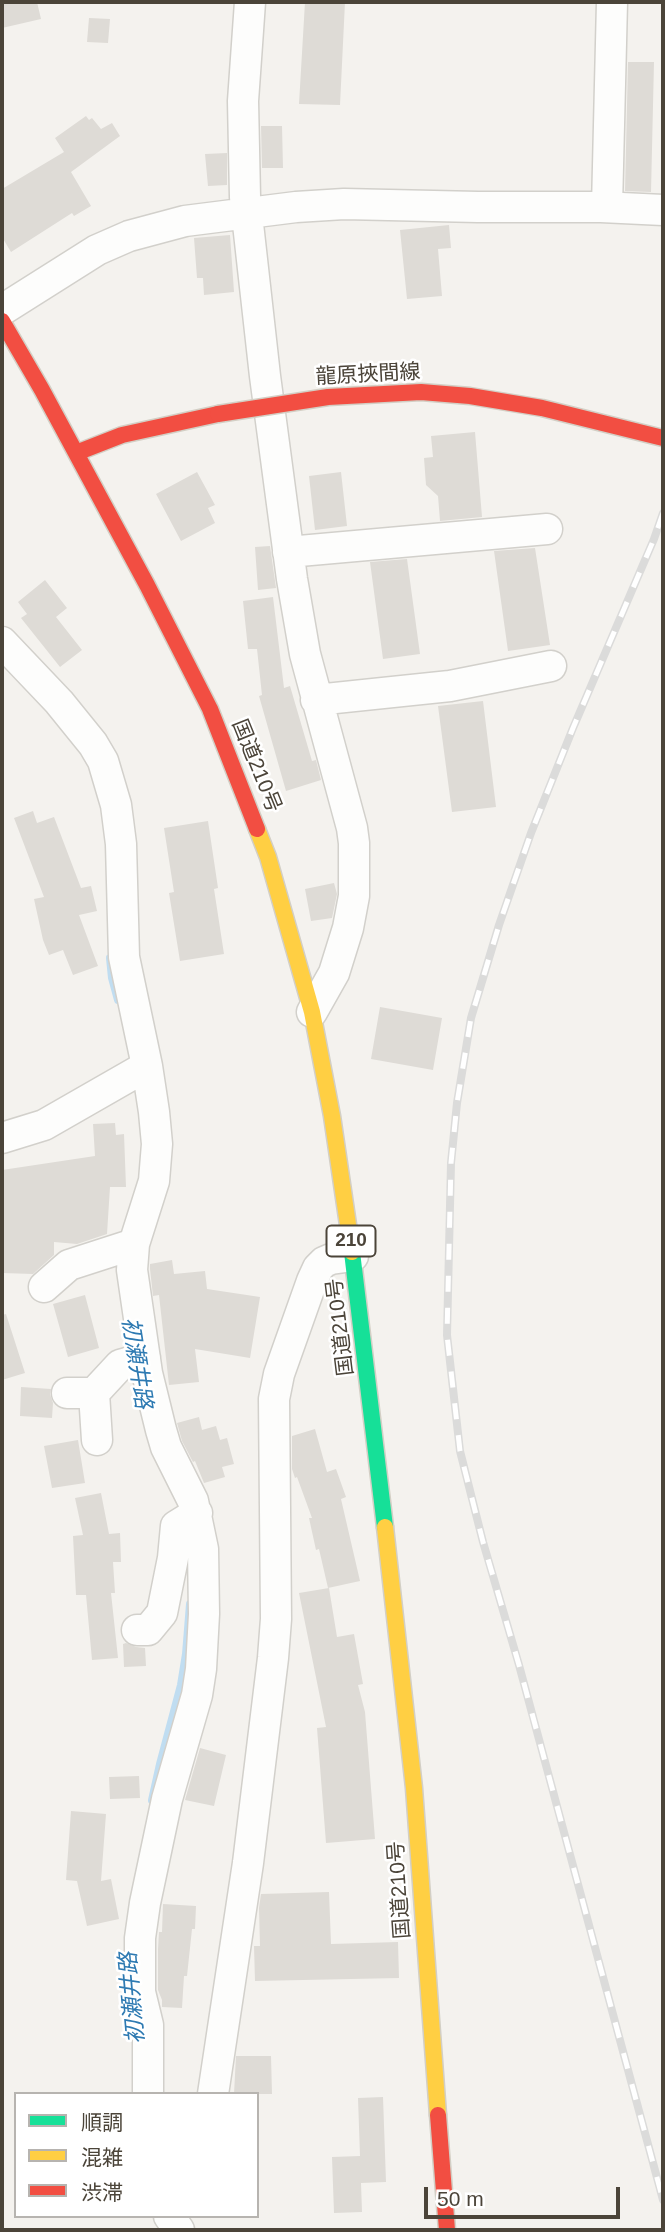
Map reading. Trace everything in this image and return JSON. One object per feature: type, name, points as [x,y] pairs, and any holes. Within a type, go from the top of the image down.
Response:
[{"type":"main road","name":"国道210号","points":[[2,321],[76,453],[190,668],[235,769],[268,857],[312,1012],[332,1116],[353,1256],[408,1725],[447,2230]]},
{"type":"main road","name":"龍原挾間線","points":[[76,453],[122,435],[218,414],[328,397],[421,392],[528,405],[663,438]]},
{"type":"street","points":[[250,2],[243,101],[247,212],[288,552],[305,654],[352,828],[354,886],[351,916],[339,962],[312,1012]]},
{"type":"street","points":[[607,207],[612,2]]},
{"type":"street","points":[[2,310],[89,255],[129,236],[185,221],[296,206],[344,204],[607,207],[663,211]]},
{"type":"street","points":[[288,552],[547,529]]},
{"type":"street","points":[[2,642],[79,725],[103,761],[116,805],[124,957],[154,1112],[156,1170],[134,1244],[132,1270],[145,1358],[166,1447],[197,1513],[203,1549],[201,1669],[194,1707],[167,1799],[140,1938],[140,1992],[148,2025],[149,2092]]},
{"type":"street","points":[[316,700],[450,686],[551,666]]},
{"type":"street","points":[[2,1139],[44,1125],[147,1066]]},
{"type":"street","points":[[44,1287],[69,1265],[134,1244]]},
{"type":"street","points":[[213,2092],[248,1863],[273,1658],[276,1619],[274,1398],[279,1374],[318,1268],[331,1259],[353,1256]]},
{"type":"street","points":[[97,1440],[81,1393],[120,1365],[145,1358]]},
{"type":"street","points":[[137,1630],[148,1630],[162,1613],[173,1558],[176,1526],[197,1513]]},
{"type":"building","points":[[2,2],[37,2],[41,19],[2,28]]},
{"type":"building","points":[[305,2],[345,2],[340,105],[299,104]]},
{"type":"building","points":[[89,18],[110,19],[108,43],[87,42]]},
{"type":"building","points":[[628,62],[654,62],[651,192],[625,191]]},
{"type":"building","points":[[86,116],[89,120],[92,118],[101,129],[112,123],[120,136],[71,172],[91,206],[74,216],[72,213],[11,252],[2,237],[2,189],[64,152],[55,138]]},
{"type":"building","points":[[261,126],[282,126],[283,168],[262,168]]},
{"type":"building","points":[[227,153],[227,185],[208,186],[205,154]]},
{"type":"building","points":[[449,225],[451,248],[438,249],[442,296],[407,299],[400,230]]},
{"type":"building","points":[[230,235],[234,292],[204,295],[203,278],[197,278],[194,238]]},
{"type":"building","points":[[475,432],[482,517],[440,521],[438,496],[426,485],[424,458],[433,457],[431,436]]},
{"type":"building","points":[[197,472],[215,505],[208,508],[215,523],[181,541],[156,494]]},
{"type":"building","points":[[341,472],[347,526],[315,530],[309,476]]},
{"type":"building","points":[[270,546],[276,588],[258,590],[255,547]]},
{"type":"building","points":[[535,548],[550,645],[508,651],[494,551]]},
{"type":"building","points":[[407,559],[420,654],[383,659],[370,562]]},
{"type":"building","points":[[45,580],[67,608],[56,617],[82,650],[60,667],[21,618],[27,614],[18,602]]},
{"type":"building","points":[[273,597],[284,688],[290,686],[312,761],[316,760],[321,780],[286,791],[259,696],[262,695],[257,649],[248,649],[243,601]]},
{"type":"building","points":[[483,701],[496,807],[452,812],[438,706]]},
{"type":"building","points":[[33,811],[37,823],[54,817],[81,888],[91,886],[97,911],[79,915],[98,966],[73,975],[63,950],[49,955],[43,940],[34,899],[44,897],[14,818]]},
{"type":"building","points":[[208,821],[218,888],[214,889],[224,954],[180,961],[169,893],[174,892],[164,828]]},
{"type":"building","points":[[334,883],[337,894],[332,918],[311,921],[305,889]]},
{"type":"building","points":[[380,1007],[442,1018],[433,1070],[371,1059]]},
{"type":"building","points":[[115,1123],[116,1135],[124,1134],[126,1187],[110,1187],[107,1234],[77,1244],[54,1242],[54,1255],[33,1274],[2,1273],[2,1170],[95,1156],[93,1124]]},
{"type":"building","points":[[172,1260],[174,1274],[205,1271],[207,1289],[260,1297],[250,1358],[195,1349],[199,1382],[169,1385],[159,1295],[153,1296],[150,1264]]},
{"type":"building","points":[[85,1295],[99,1348],[68,1357],[53,1304]]},
{"type":"building","points":[[6,1314],[25,1373],[2,1380],[2,1315]]},
{"type":"building","points":[[21,1387],[51,1389],[52,1418],[20,1416]]},
{"type":"building","points":[[199,1417],[202,1430],[216,1426],[220,1440],[227,1438],[234,1464],[222,1467],[225,1477],[204,1483],[195,1461],[193,1462],[182,1441],[177,1423]]},
{"type":"building","points":[[315,1429],[327,1472],[336,1469],[346,1497],[341,1499],[360,1581],[328,1588],[319,1549],[316,1550],[309,1518],[312,1518],[292,1469],[292,1436]]},
{"type":"building","points":[[78,1440],[85,1483],[52,1488],[44,1446]]},
{"type":"building","points":[[101,1493],[109,1534],[120,1533],[121,1562],[113,1562],[115,1593],[111,1593],[118,1658],[92,1660],[86,1595],[76,1595],[73,1536],[83,1535],[75,1498]]},
{"type":"building","points":[[329,1588],[337,1637],[354,1634],[363,1684],[358,1685],[365,1712],[375,1839],[326,1843],[317,1728],[326,1727],[299,1593]]},
{"type":"building","points":[[123,1644],[145,1648],[146,1666],[124,1667]]},
{"type":"building","points":[[200,1748],[226,1755],[214,1806],[185,1800]]},
{"type":"building","points":[[139,1776],[140,1798],[110,1799],[109,1777]]},
{"type":"building","points":[[71,1811],[106,1814],[101,1881],[111,1879],[119,1919],[87,1926],[77,1881],[66,1880]]},
{"type":"building","points":[[329,1892],[331,1944],[398,1942],[399,1978],[255,1981],[254,1946],[260,1946],[261,1894]]},
{"type":"building","points":[[163,1904],[196,1906],[187,1976],[184,1976],[182,2008],[162,2007],[158,1990],[158,1949]]},
{"type":"building","points":[[236,2056],[271,2056],[272,2094],[234,2092]]},
{"type":"building","points":[[383,2097],[386,2182],[361,2183],[362,2212],[334,2213],[332,2157],[360,2156],[358,2098]]},
{"type":"waterway","name":"初瀬井路","points":[[110,958],[118,1000]]},
{"type":"waterway","name":"初瀬井路","points":[[152,1800],[181,1685],[190,1604]]},
{"type":"railway","points":[[663,513],[531,833],[471,1018],[457,1103],[451,1163],[447,1335],[460,1451],[663,2200]]},
{"type":"traffic: fast","points":[[352,1252],[385,1527]]},
{"type":"traffic: slow","points":[[257,829],[268,857],[312,1012],[332,1116],[352,1252]]},
{"type":"traffic: slow","points":[[385,1527],[414,1788],[438,2115]]},
{"type":"traffic: jam","points":[[2,321],[147,585],[210,709],[257,829]]},
{"type":"traffic: jam","points":[[218,414],[328,397],[421,392],[470,396],[542,408],[663,438]]},
{"type":"traffic: jam","points":[[76,453],[122,435],[218,414]]},
{"type":"traffic: jam","points":[[438,2115],[447,2230]]}]
